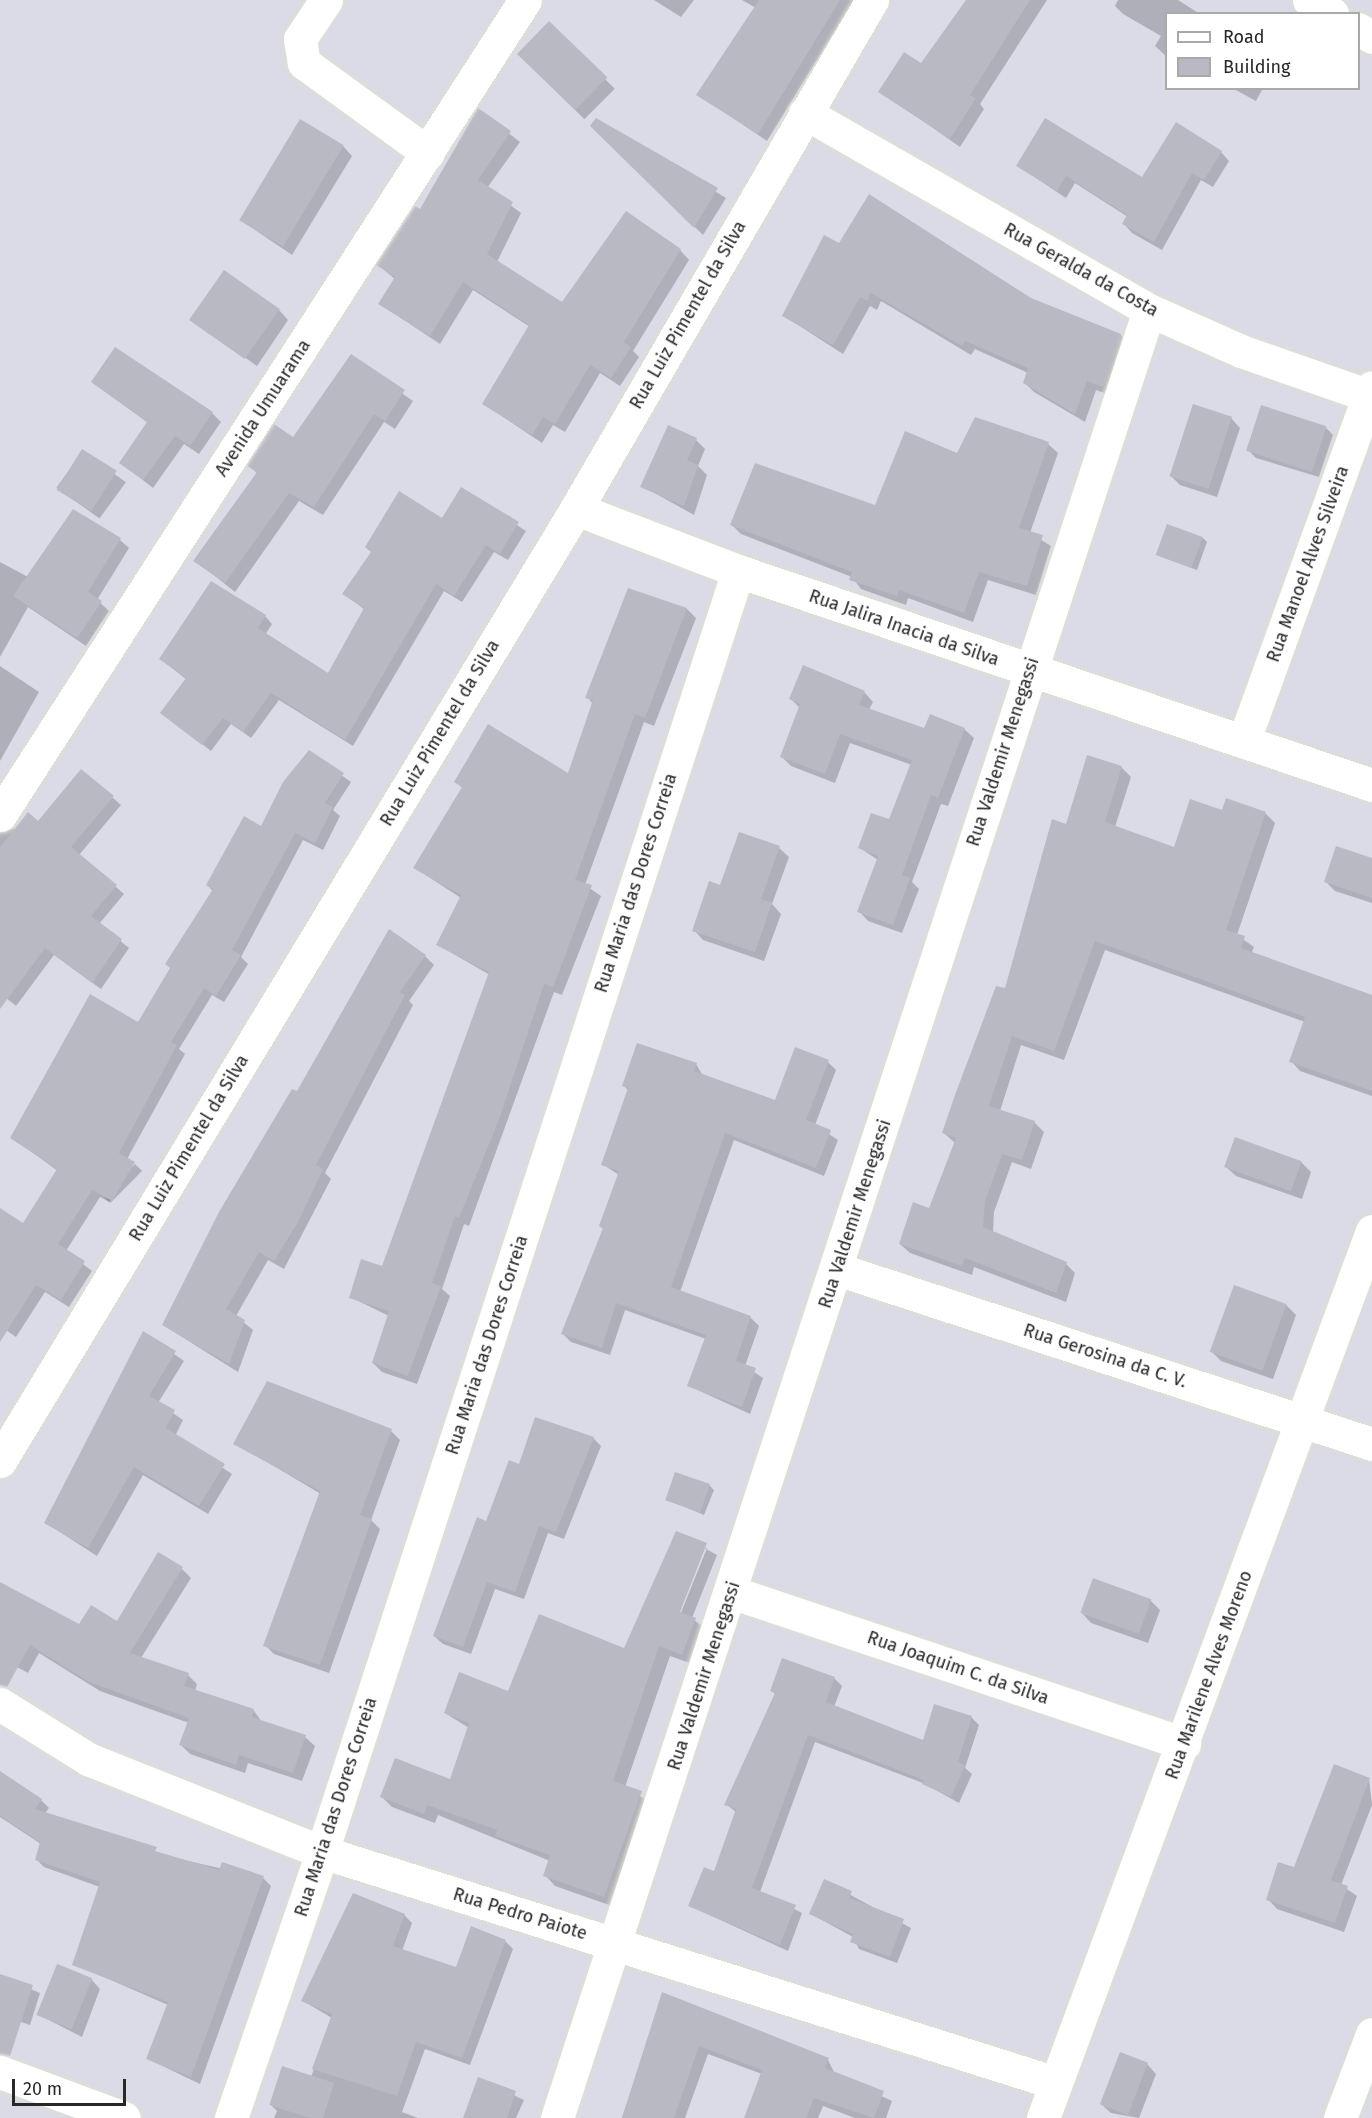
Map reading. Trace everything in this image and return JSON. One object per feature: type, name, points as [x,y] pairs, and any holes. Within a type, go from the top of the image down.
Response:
[{"type":"street","points":[[326,0],[300,39],[304,63],[428,153]]},
{"type":"street","name":"Avenida Umuarama","points":[[0,815],[525,0]]},
{"type":"street","name":"Rua Luiz Pimentel da Silva","points":[[0,1461],[576,509],[872,0]]},
{"type":"street","points":[[1310,0],[1329,12]]},
{"type":"street","name":"Rua Geralda da Costa","points":[[805,113],[1149,310],[1241,351],[1371,393]]},
{"type":"street","name":"Rua Valdemir Menegassi","points":[[557,2118],[616,1944],[837,1269],[1029,671],[1149,310]]},
{"type":"street","name":"Rua Manoel Alves Silveira","points":[[1244,740],[1371,393]]},
{"type":"street","name":"Rua Jalira Inacia da Silva","points":[[576,509],[738,571],[1372,785]]},
{"type":"street","name":"Rua Maria das Dores Correia","points":[[231,2118],[322,1852],[738,571]]},
{"type":"street","name":"Rua Marilene Alves Moreno","points":[[1043,2118],[1184,1744],[1372,1231]]},
{"type":"street","name":"Rua Gerosina da C. V.","points":[[837,1269],[1372,1444]]},
{"type":"street","name":"Rua Joaquim C. da Silva","points":[[731,1592],[1184,1744]]},
{"type":"street","name":"Rua Pedro Paiote","points":[[0,1704],[88,1759],[322,1852],[1056,2083]]},
{"type":"street","points":[[1341,2118],[1372,2034]]},
{"type":"street","points":[[0,2072],[124,2118]]},
{"type":"building","points":[[759,0],[840,0],[758,134],[696,95]]},
{"type":"building","points":[[966,0],[1030,0],[970,95],[976,98],[950,139],[878,92],[904,52],[921,63]]},
{"type":"building","points":[[549,21],[607,77],[575,110],[517,54]]},
{"type":"building","points":[[478,108],[511,131],[478,180],[513,202],[487,254],[562,302],[626,211],[681,249],[624,342],[631,347],[611,378],[590,365],[555,424],[543,417],[532,435],[482,404],[529,325],[463,282],[430,336],[378,304],[395,277],[376,265],[415,206],[420,209]]},
{"type":"building","points":[[596,118],[718,188],[694,228],[590,126]]},
{"type":"building","points":[[1045,118],[1142,177],[1176,122],[1222,151],[1204,180],[1192,173],[1154,242],[1122,224],[1127,215],[1066,176],[1057,191],[1016,166]]},
{"type":"building","points":[[300,119],[344,145],[283,246],[239,220]]},
{"type":"building","points":[[869,194],[1031,298],[1121,334],[1103,387],[1087,381],[1075,414],[1023,383],[1028,368],[965,341],[962,346],[871,293],[867,301],[860,297],[833,345],[782,316],[824,235],[839,243]]},
{"type":"building","points":[[224,270],[280,309],[245,359],[189,320]]},
{"type":"building","points":[[115,347],[213,412],[190,446],[175,436],[143,480],[119,463],[147,422],[91,382]]},
{"type":"building","points":[[351,354],[405,390],[385,421],[374,414],[314,507],[289,493],[225,583],[193,561],[257,472],[247,466],[274,424],[293,437]]},
{"type":"building","points":[[1193,404],[1232,417],[1209,489],[1170,476]]},
{"type":"building","points":[[1261,405],[1327,426],[1312,472],[1246,451]]},
{"type":"building","points":[[975,417],[1049,442],[1019,528],[1043,535],[1027,586],[979,572],[964,613],[899,590],[897,596],[849,580],[852,572],[730,525],[755,463],[875,505],[905,431],[957,453]]},
{"type":"building","points":[[668,425],[697,438],[687,460],[698,465],[684,506],[640,487]]},
{"type":"building","points":[[82,449],[117,471],[91,511],[57,490]]},
{"type":"building","points":[[461,487],[519,522],[500,554],[486,545],[454,596],[436,584],[345,740],[271,693],[243,732],[223,718],[202,745],[160,713],[186,678],[159,659],[211,581],[266,615],[258,628],[328,673],[364,608],[342,594],[371,552],[365,547],[399,491],[442,518]]},
{"type":"building","points":[[73,509],[121,538],[88,592],[102,601],[77,638],[13,596]]},
{"type":"building","points":[[1167,524],[1203,537],[1191,568],[1156,555]]},
{"type":"building","points":[[628,588],[687,608],[645,718],[635,714],[575,880],[592,885],[553,987],[544,984],[500,1117],[459,1218],[455,1216],[432,1283],[441,1286],[408,1376],[372,1363],[389,1311],[349,1298],[361,1259],[382,1266],[489,972],[436,945],[461,895],[413,868],[462,787],[454,782],[488,724],[568,773],[593,700],[585,698]]},
{"type":"building","points":[[803,665],[865,691],[859,705],[924,728],[930,714],[965,728],[938,798],[931,795],[902,875],[910,878],[893,925],[857,912],[878,856],[858,848],[871,813],[889,819],[912,760],[840,734],[825,774],[780,757],[800,704],[789,699]]},
{"type":"building","points":[[309,750],[344,773],[325,803],[333,807],[315,843],[295,833],[232,950],[241,955],[216,996],[204,988],[171,1042],[177,1045],[119,1153],[135,1162],[112,1201],[92,1190],[58,1244],[85,1261],[61,1300],[36,1285],[0,1342],[0,1208],[23,1223],[57,1169],[10,1138],[90,994],[138,1022],[170,968],[165,964],[213,889],[206,885],[244,816],[261,826],[283,782]]},
{"type":"building","points":[[1087,755],[1122,766],[1105,822],[1174,847],[1190,799],[1222,810],[1226,798],[1266,812],[1226,930],[1245,936],[1241,948],[1372,995],[1372,1091],[1289,1062],[1305,1017],[1095,941],[1054,1051],[1012,1036],[989,1106],[1035,1121],[1022,1160],[1002,1154],[985,1201],[983,1227],[1067,1262],[1056,1293],[965,1258],[962,1266],[899,1244],[913,1202],[929,1208],[956,1138],[942,1133],[996,986],[1005,988],[1052,819],[1066,824]]},
{"type":"building","points":[[81,769],[114,796],[71,847],[117,885],[91,916],[122,939],[92,983],[45,948],[0,1009],[0,847],[28,812],[38,821]]},
{"type":"building","points":[[739,832],[780,846],[761,899],[772,903],[755,952],[692,931],[709,881],[720,885]]},
{"type":"building","points":[[1336,846],[1372,858],[1372,898],[1324,882]]},
{"type":"building","points":[[389,929],[426,955],[400,992],[405,995],[316,1165],[323,1169],[298,1222],[274,1261],[259,1252],[226,1309],[245,1320],[229,1364],[162,1325],[219,1212],[292,1089],[297,1091]]},
{"type":"building","points":[[637,1043],[697,1063],[694,1071],[775,1100],[795,1047],[829,1060],[806,1120],[831,1130],[816,1168],[725,1133],[671,1287],[751,1316],[736,1361],[756,1368],[742,1407],[687,1386],[706,1335],[616,1303],[602,1348],[561,1334],[603,1228],[599,1226],[619,1171],[601,1165],[628,1088],[622,1086]]},
{"type":"building","points":[[1235,1137],[1302,1161],[1291,1191],[1224,1167]]},
{"type":"building","points":[[1234,1285],[1287,1304],[1262,1371],[1210,1352]]},
{"type":"building","points":[[143,1331],[176,1351],[149,1396],[175,1410],[166,1428],[225,1464],[199,1506],[134,1467],[88,1548],[44,1523]]},
{"type":"building","points":[[267,1381],[392,1429],[360,1515],[372,1519],[320,1665],[263,1646],[320,1491],[233,1444]]},
{"type":"building","points":[[535,1417],[594,1437],[556,1532],[539,1526],[515,1592],[487,1582],[463,1647],[433,1636],[477,1517],[486,1521],[509,1460],[519,1464]]},
{"type":"building","points":[[675,1472],[710,1484],[700,1512],[665,1500]]},
{"type":"building","points":[[676,1531],[707,1543],[680,1612],[696,1618],[682,1655],[659,1646],[613,1781],[642,1791],[604,1897],[543,1876],[550,1855],[495,1836],[497,1830],[427,1805],[424,1814],[380,1797],[395,1758],[450,1779],[469,1723],[444,1713],[459,1672],[508,1691],[539,1614],[624,1648]]},
{"type":"building","points":[[158,1552],[183,1567],[130,1653],[189,1673],[184,1686],[254,1709],[252,1717],[306,1735],[293,1773],[239,1755],[236,1765],[179,1745],[189,1718],[89,1682],[30,1645],[7,1687],[0,1685],[0,1582],[79,1624],[91,1605],[117,1621]]},
{"type":"building","points":[[1093,1578],[1151,1599],[1139,1634],[1080,1613]]},
{"type":"building","points":[[782,1658],[835,1677],[826,1702],[923,1740],[934,1704],[972,1716],[958,1762],[965,1765],[951,1797],[922,1784],[924,1780],[808,1735],[752,1888],[796,1905],[780,1945],[688,1906],[704,1867],[714,1871],[736,1809],[724,1805],[775,1693],[770,1691]]},
{"type":"building","points":[[1334,1764],[1370,1778],[1331,1880],[1348,1886],[1335,1923],[1266,1900],[1278,1862],[1294,1867]]},
{"type":"building","points":[[0,1771],[42,1799],[35,1809],[157,1847],[155,1851],[219,1870],[222,1862],[264,1876],[191,2077],[146,2059],[168,2002],[72,1965],[100,1882],[35,1860],[40,1842],[0,1816]]},
{"type":"building","points":[[824,1879],[852,1891],[849,1898],[904,1919],[890,1957],[850,1942],[853,1934],[809,1914]]},
{"type":"building","points":[[353,1893],[405,1914],[393,1946],[456,1967],[471,1926],[506,1940],[462,2058],[416,2042],[397,2096],[312,2069],[332,2014],[301,2001]]},
{"type":"building","points":[[57,1964],[92,1978],[72,2029],[36,2015]]},
{"type":"building","points":[[0,1974],[33,1985],[10,2056],[0,2054]]},
{"type":"building","points":[[662,1992],[829,2058],[825,2068],[884,2091],[874,2118],[814,2098],[806,2118],[744,2118],[762,2070],[699,2046],[674,2118],[622,2118]]},
{"type":"building","points":[[1120,2052],[1148,2063],[1128,2115],[1100,2104]]},
{"type":"building","points":[[282,2066],[334,2083],[323,2118],[309,2118],[269,2105]]},
{"type":"building","points":[[478,2077],[516,2091],[507,2118],[463,2118]]}]
